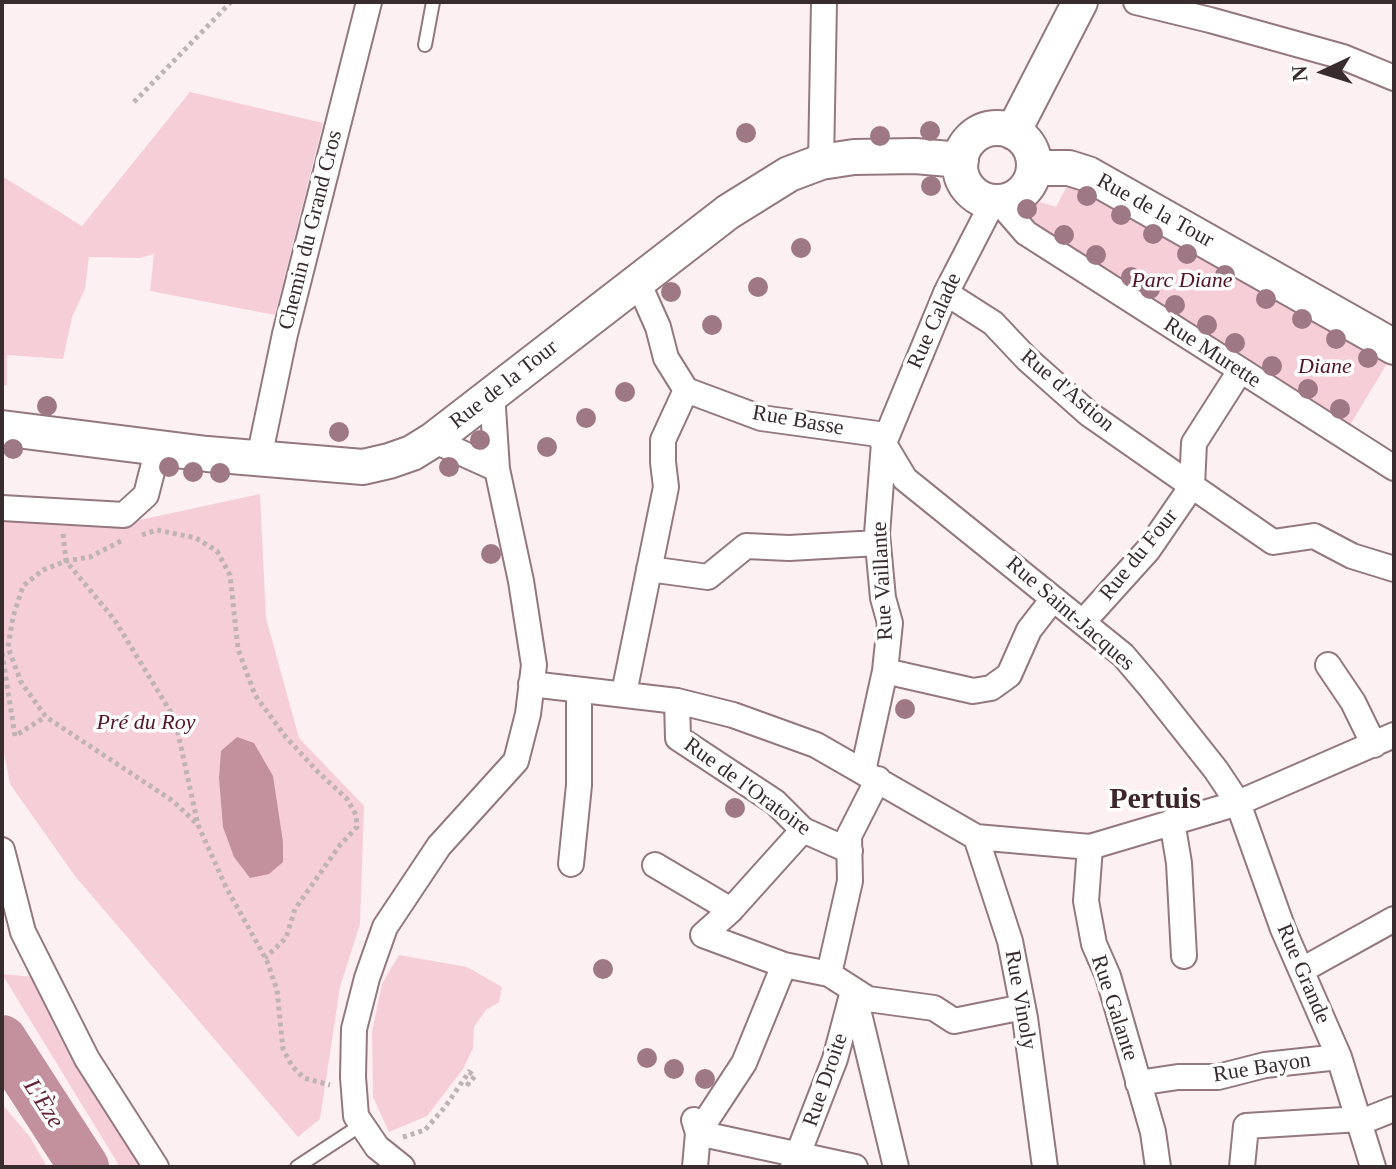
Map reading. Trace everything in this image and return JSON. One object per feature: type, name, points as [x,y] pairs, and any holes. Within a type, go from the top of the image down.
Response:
[{"type":"street","name":"Chemin du Grand Cros","points":[[259,458],[285,334],[369,2]]},
{"type":"street","points":[[821,162],[824,2]]},
{"type":"street","points":[[1013,132],[1080,2]]},
{"type":"street","points":[[1136,2],[1343,57],[1394,78]]},
{"type":"street","points":[[1000,128],[1013,132],[1025,141],[1033,153],[1056,171],[1031,181],[1024,192],[1013,199],[997,202],[981,199],[965,183],[961,160],[965,147],[974,136],[1000,128]]},
{"type":"street","name":"Rue de la Tour","points":[[2,428],[158,448],[363,467],[412,453],[433,440],[728,212],[789,174],[821,162],[881,156],[961,160]]},
{"type":"street","name":"Rue de la Tour","points":[[1056,171],[1088,174],[1394,347]]},
{"type":"street","name":"Rue Murette","points":[[997,202],[1033,234],[1394,468]]},
{"type":"street","name":"Rue Calade","points":[[884,443],[946,293],[997,202]]},
{"type":"street","points":[[624,693],[666,487],[663,440],[686,390],[666,358],[658,327],[638,282]]},
{"type":"street","name":"Rue d'Astion","points":[[946,293],[993,323],[1027,359],[1089,414],[1192,486]]},
{"type":"street","name":"Rue du Four","points":[[1083,622],[1148,550],[1192,486],[1194,443],[1240,371]]},
{"type":"street","name":"Rue Basse","points":[[686,390],[761,418],[878,434],[884,443]]},
{"type":"street","points":[[402,1167],[377,1147],[356,1116],[354,1029],[367,978],[385,927],[439,846],[516,761],[528,714],[534,665],[521,581],[497,469],[492,393]]},
{"type":"street","points":[[433,440],[497,469]]},
{"type":"street","name":"Rue Vaillante","points":[[829,974],[850,881],[849,836],[870,775],[890,623],[883,598],[878,543],[884,443]]},
{"type":"street","name":"Rue Saint-Jacques","points":[[884,443],[905,479],[1123,655],[1216,770],[1238,803]]},
{"type":"street","points":[[2,508],[124,515],[146,495],[158,448]]},
{"type":"street","name":"Rue du Four","points":[[1192,486],[1273,542],[1314,536],[1352,556],[1394,569]]},
{"type":"street","points":[[649,569],[708,577],[746,546],[789,548],[878,543]]},
{"type":"street","points":[[885,671],[973,691],[991,688],[1009,675],[1029,630],[1053,599]]},
{"type":"street","points":[[531,684],[677,701],[733,715],[802,740],[870,775],[976,837],[1090,847],[1238,803],[1384,740],[1328,665]]},
{"type":"street","points":[[571,864],[579,785],[579,690]]},
{"type":"street","name":"Rue de l'Oratoire","points":[[677,701],[678,738],[775,802],[803,830],[850,851]]},
{"type":"street","name":"Rue Grande","points":[[1238,803],[1283,929],[1339,1057],[1366,1138]]},
{"type":"street","points":[[1172,821],[1179,863],[1184,956]]},
{"type":"street","points":[[803,830],[731,910],[703,935],[784,965],[829,974],[868,999],[934,1008],[954,1021],[1023,1007]]},
{"type":"street","name":"Rue Vinoly","points":[[976,837],[1010,941],[1023,1007],[1045,1167]]},
{"type":"street","name":"Rue Galante","points":[[1090,847],[1086,901],[1094,944],[1108,976],[1153,1132],[1158,1167]]},
{"type":"street","points":[[2,850],[23,932],[87,1059],[156,1167]]},
{"type":"street","points":[[655,865],[731,910]]},
{"type":"street","points":[[1302,970],[1394,919]]},
{"type":"street","points":[[695,1167],[695,1123],[744,1063],[784,965]]},
{"type":"street","points":[[853,991],[896,1167]]},
{"type":"street","name":"Rue Droite","points":[[796,1160],[835,1059],[853,991]]},
{"type":"street","name":"Rue Bayon","points":[[1138,1083],[1178,1077],[1218,1077],[1265,1065],[1339,1057]]},
{"type":"street","points":[[1242,1167],[1246,1126],[1366,1138],[1394,1109]]},
{"type":"street","points":[[695,1123],[796,1160],[855,1167]]},
{"type":"lane","points":[[425,45],[433,2]]},
{"type":"lane","points":[[297,1167],[361,1125]]},
{"type":"path","points":[[134,102],[231,2]]},
{"type":"path","points":[[61,521],[66,561],[114,619],[175,719],[198,825],[226,887],[265,958],[277,990],[283,1049],[292,1066],[304,1078],[354,1092]]},
{"type":"path","points":[[198,825],[173,801],[46,717],[21,682],[8,647],[13,617],[23,586],[43,570],[66,561],[90,557],[117,542],[157,530],[196,538],[217,551],[230,575],[238,649],[255,695],[285,736],[347,799],[356,815],[357,827],[340,845],[295,909],[286,938],[265,958]]},
{"type":"path","points":[[2,653],[15,736],[46,717]]},
{"type":"path","points":[[377,1147],[425,1130],[469,1072],[475,1076],[468,1084],[473,1086]]},
{"type":"green space","points":[[190,92],[323,123],[275,315],[150,291],[154,254],[140,258],[89,257],[85,289],[72,317],[63,359],[7,355],[7,385],[2,386],[2,176],[82,226]]},
{"type":"green space","points":[[1072,177],[1388,362],[1350,425],[1027,226],[1027,209],[1040,202],[1056,207]]},
{"type":"green space","name":"Pré du Roy","points":[[260,494],[266,618],[299,738],[364,806],[360,924],[340,987],[320,1119],[298,1137],[75,876],[10,784],[2,743],[2,520],[42,514],[135,521]]},
{"type":"green space","points":[[399,955],[467,967],[502,987],[499,1002],[486,1010],[474,1027],[473,1048],[463,1069],[427,1116],[389,1132],[373,1097],[372,1032],[382,984]]},
{"type":"green space","points":[[2,974],[44,978],[159,1167],[120,1167]]},
{"type":"green space","points":[[2,1104],[30,1137],[47,1167],[2,1167]]},
{"type":"shaded area","points":[[237,737],[254,743],[273,776],[283,842],[283,862],[269,874],[250,878],[234,857],[223,827],[219,778],[221,751]]},
{"type":"waterway","name":"L'Èze","points":[[2,1040],[84,1167]]},
{"type":"district","name":"Pertuis","points":[[1155,800]]},
{"type":"park label","name":"Parc Diane","points":[[1182,281]]},
{"type":"park label","name":"Diane","points":[[1325,367]]}]
